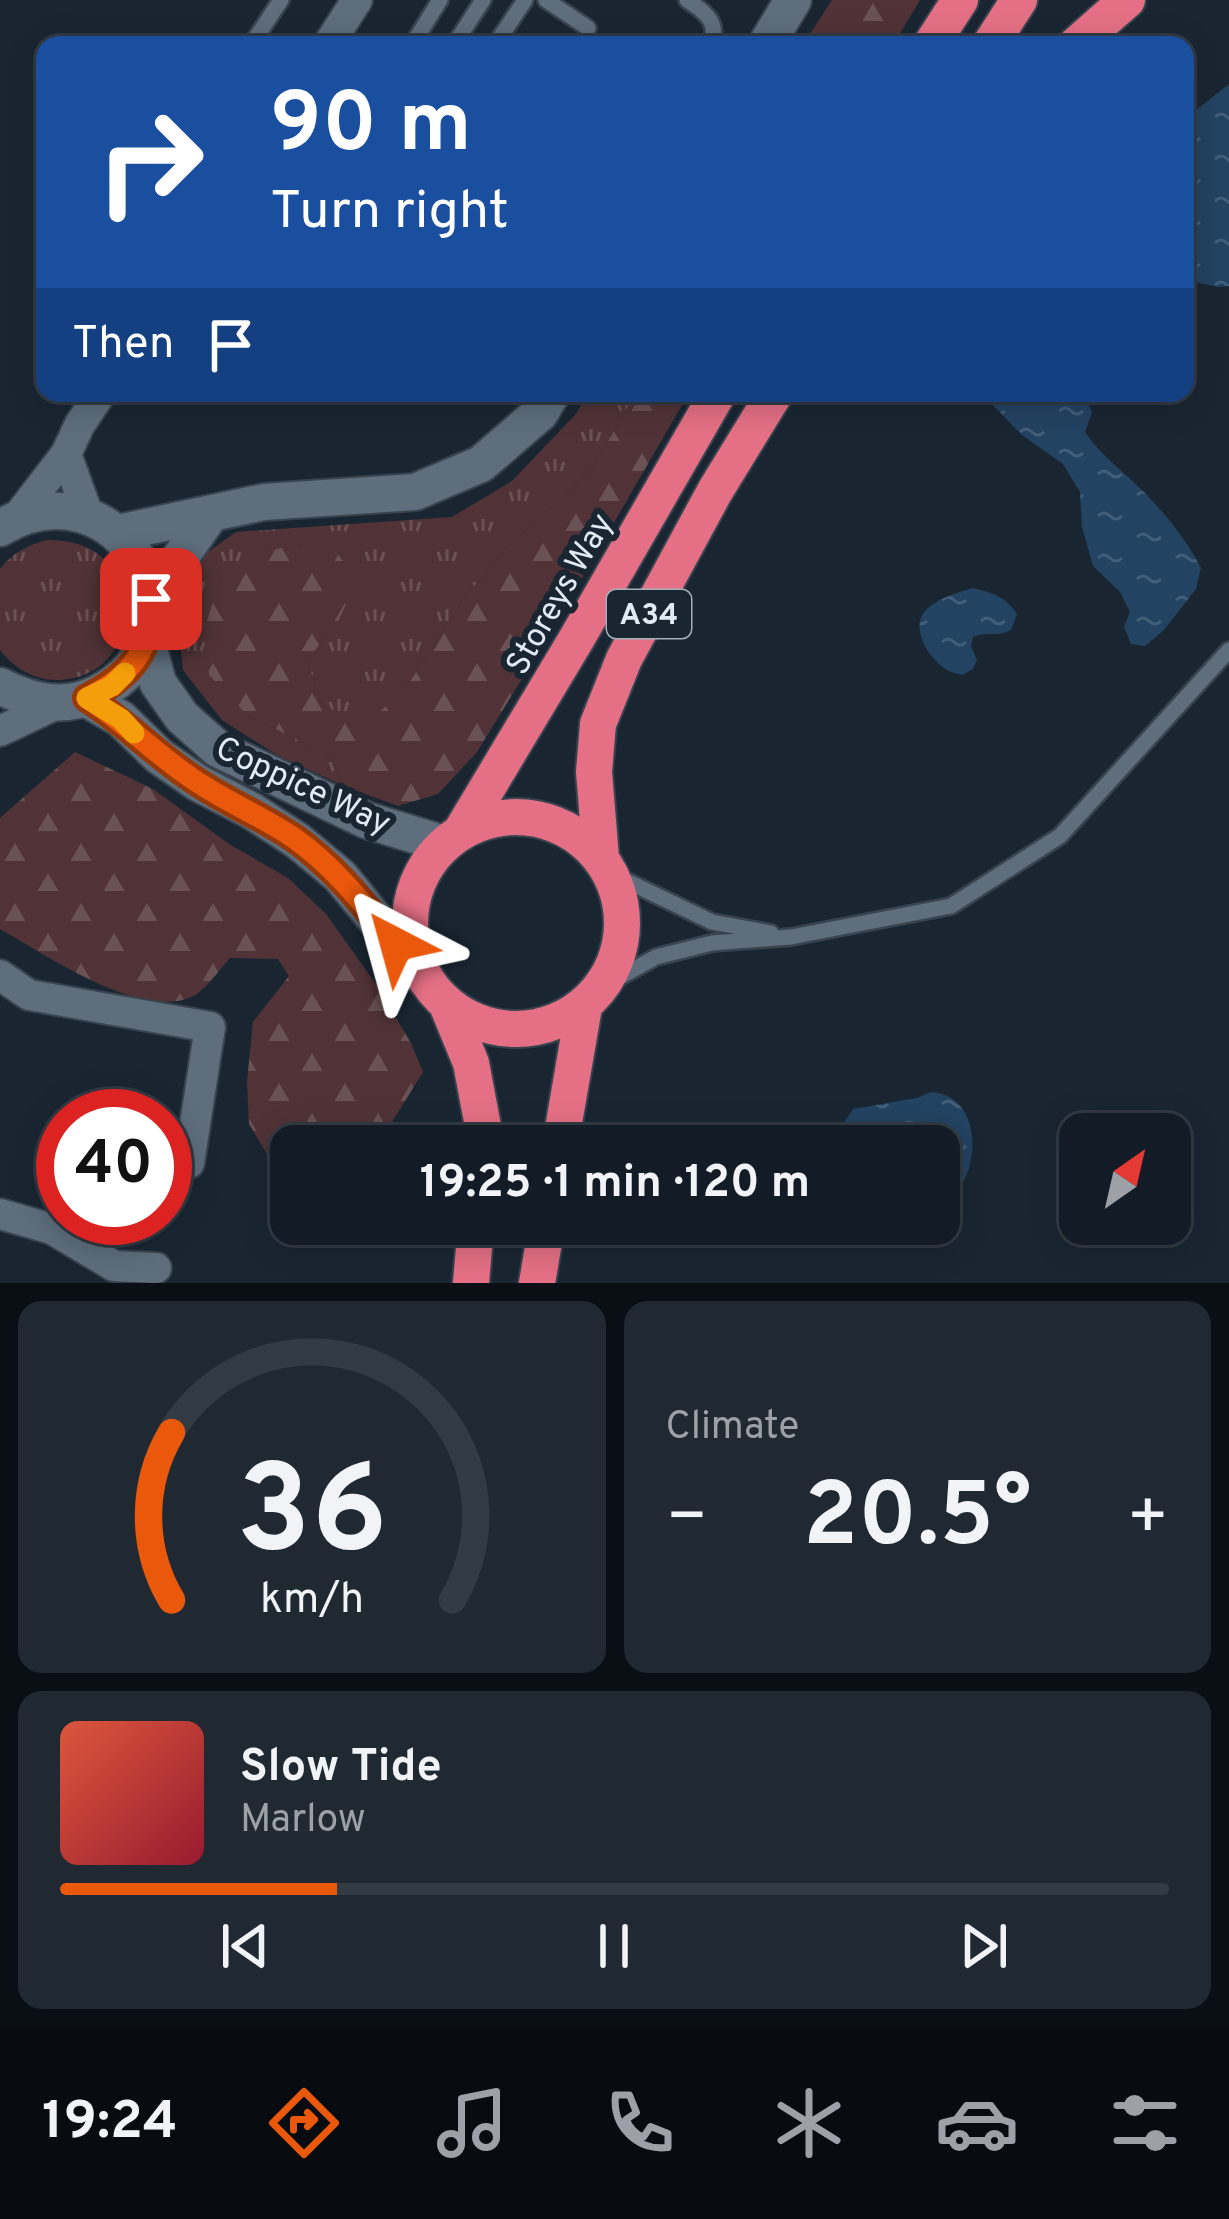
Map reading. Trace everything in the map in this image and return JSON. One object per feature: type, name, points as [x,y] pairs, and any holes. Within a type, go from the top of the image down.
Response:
[{"type":"highway","points":[[937,36],[960,0]]},
{"type":"highway","points":[[997,36],[1019,0]]},
{"type":"highway","points":[[1086,36],[1127,0]]},
{"type":"highway","name":"Storeys Way","points":[[453,837],[577,638],[713,402]]},
{"type":"highway","name":"A34","points":[[565,1125],[593,997],[620,952],[623,912],[607,866],[594,772],[598,724],[624,659],[715,491],[770,402]]},
{"type":"highway","points":[[715,491],[781,402]]},
{"type":"highway","points":[[453,837],[498,817],[537,818],[573,832],[607,866]]},
{"type":"highway","name":"A34","points":[[453,837],[421,873],[410,907],[410,944],[424,978],[448,1007],[471,1063],[483,1125]]},
{"type":"highway","name":"A34","points":[[448,1007],[492,1028],[541,1028],[593,997]]},
{"type":"highway","points":[[471,1283],[474,1245]]},
{"type":"highway","points":[[537,1283],[543,1245]]},
{"type":"street","points":[[334,36],[358,0]]},
{"type":"street","points":[[771,36],[791,1]]},
{"type":"street","points":[[8,524],[66,454],[95,402]]},
{"type":"street","points":[[8,524],[56,511],[103,524],[210,515],[264,502],[415,492],[481,464],[547,402]]},
{"type":"street","points":[[0,731],[112,686],[133,666],[152,616],[147,576],[136,552],[103,524],[66,454]]},
{"type":"street","points":[[151,599],[210,515]]},
{"type":"street","name":"Coppice Way","points":[[146,641],[158,683],[182,717],[218,749],[366,820],[453,837]]},
{"type":"street","name":"Coppice Way","points":[[0,686],[27,699],[72,701],[121,719],[159,756],[298,841],[340,876],[424,978]]},
{"type":"street","points":[[0,975],[29,995],[210,1028],[192,1144]]},
{"type":"street","points":[[0,1214],[52,1229],[114,1266],[156,1268]]},
{"type":"lane","points":[[257,36],[281,0]]},
{"type":"lane","points":[[418,36],[440,0]]},
{"type":"lane","points":[[460,36],[483,0]]},
{"type":"lane","points":[[501,36],[525,0]]},
{"type":"lane","points":[[546,0],[588,28]]},
{"type":"lane","points":[[687,0],[705,12],[712,22],[713,36]]},
{"type":"lane","points":[[593,997],[656,957],[951,906],[1060,836],[1229,650]]},
{"type":"lane","points":[[607,866],[712,922],[791,937]]},
{"type":"green space","points":[[832,0],[920,0],[898,36],[809,36]]},
{"type":"green space","points":[[583,402],[631,402],[591,470],[505,549],[462,601],[407,686],[365,727],[321,704],[307,660],[337,624],[302,544],[253,554],[219,583],[247,715],[329,755],[346,787],[277,755],[222,720],[183,670],[177,617],[197,560],[236,532],[452,517],[512,481]]},
{"type":"green space","points":[[631,402],[684,402],[477,752],[438,794],[398,806],[346,787],[329,755],[247,715],[209,675],[204,630],[219,583],[252,554],[302,544],[337,553],[357,580],[337,624],[307,660],[321,704],[365,726],[407,686],[462,601],[505,549],[591,470]]},
{"type":"green space","points":[[47,540],[82,545],[106,561],[121,583],[126,609],[122,635],[109,657],[87,674],[57,680],[25,672],[0,650],[0,569],[21,550]]},
{"type":"green space","points":[[75,752],[153,789],[229,844],[288,878],[326,914],[376,984],[423,1072],[390,1125],[270,1125],[270,1159],[249,1124],[247,1081],[253,1022],[289,976],[278,959],[230,958],[198,993],[177,1001],[126,994],[70,969],[0,929],[0,818]]},
{"type":"water","points":[[1229,84],[1229,286],[1194,282],[1194,112]]},
{"type":"water","points":[[990,402],[1087,402],[1092,412],[1085,432],[1189,547],[1201,568],[1196,589],[1145,646],[1131,644],[1124,627],[1130,612],[1120,592],[1093,566],[1082,527],[1080,492],[1063,464],[1022,435]]},
{"type":"water","points":[[972,588],[998,596],[1017,614],[1011,630],[973,637],[977,660],[962,675],[932,656],[922,640],[920,624],[932,605]]},
{"type":"water","points":[[931,1092],[949,1097],[969,1122],[971,1157],[960,1187],[960,1125],[843,1125],[853,1109]]},
{"type":"slow traffic","points":[[125,673],[112,686],[87,698],[134,733]]},
{"type":"route","points":[[151,599],[146,641],[133,666],[112,686],[87,698],[121,719],[159,756],[198,783],[298,841],[340,876],[396,944]]}]
